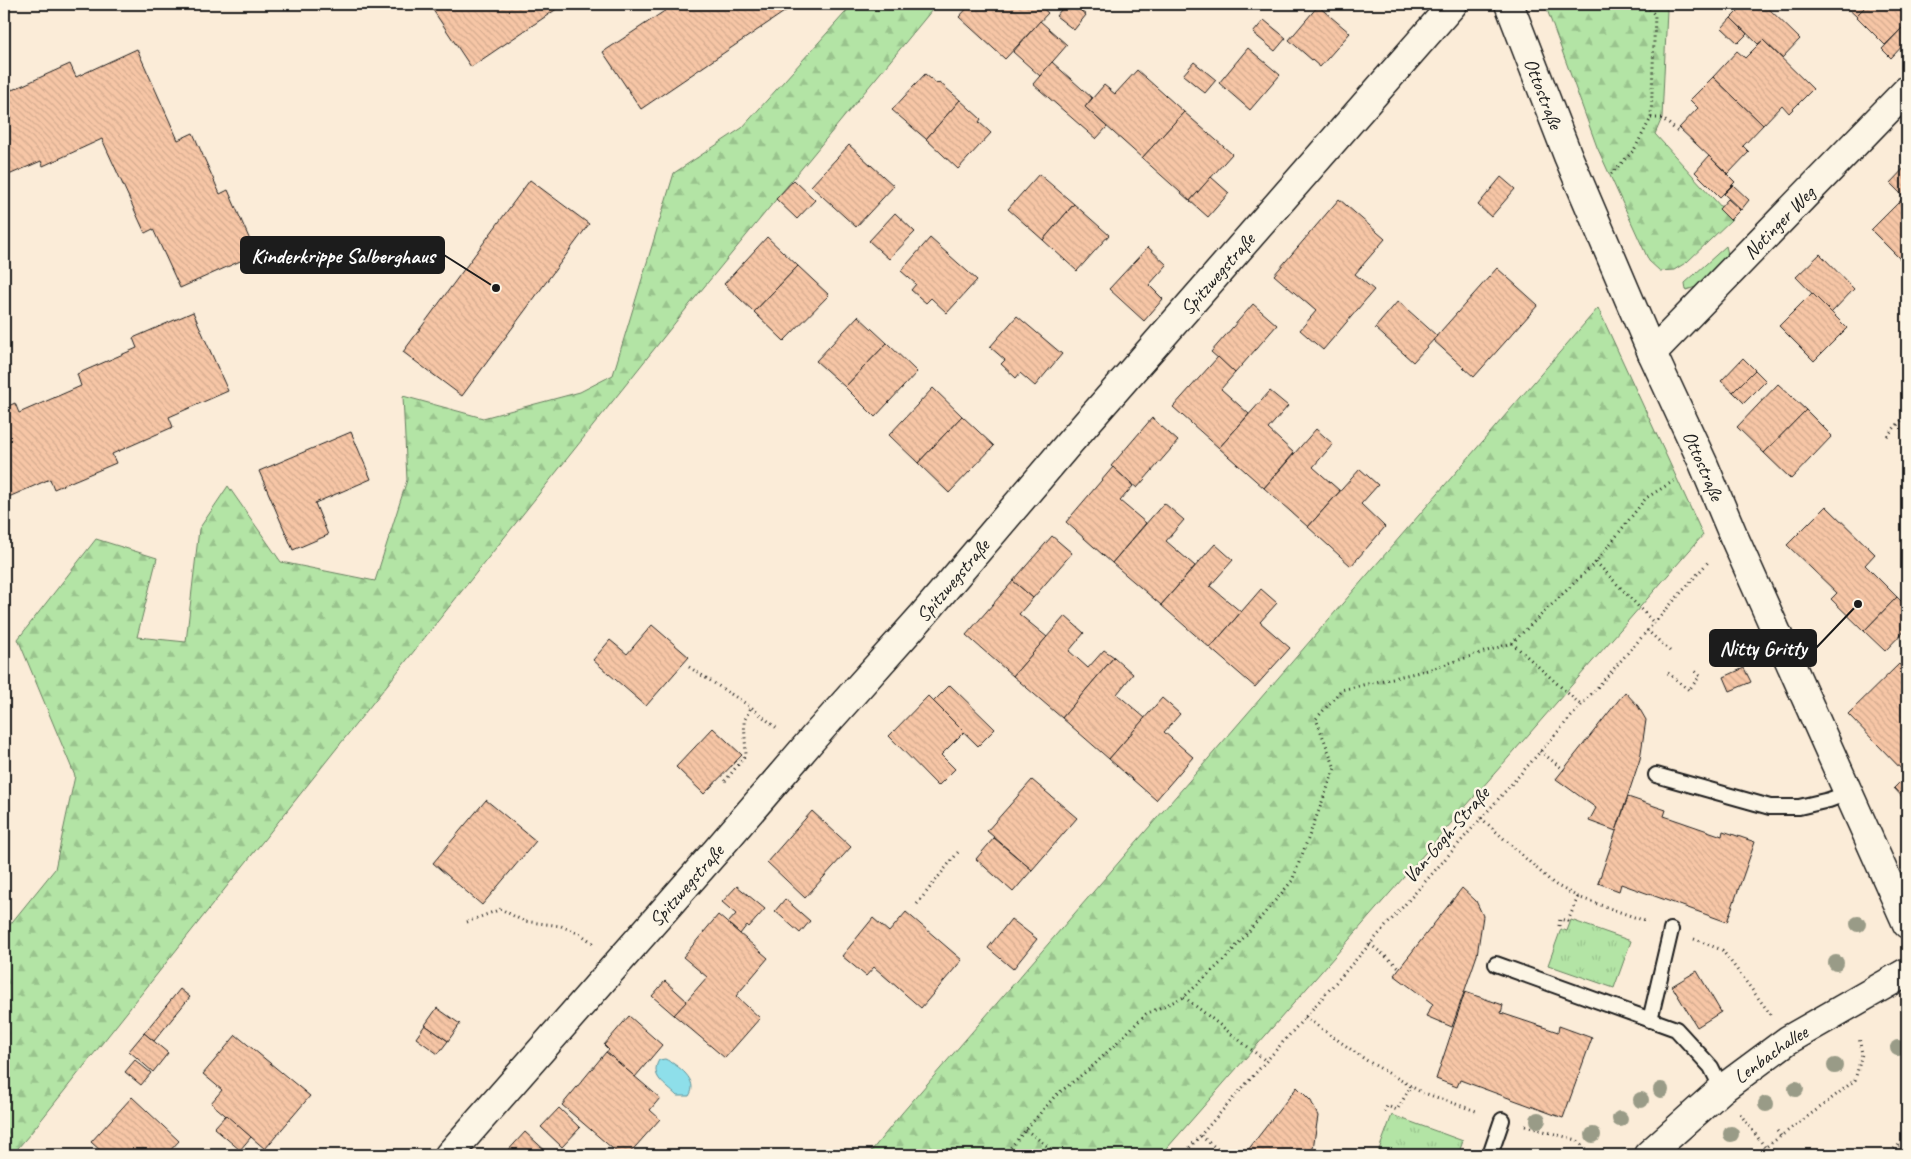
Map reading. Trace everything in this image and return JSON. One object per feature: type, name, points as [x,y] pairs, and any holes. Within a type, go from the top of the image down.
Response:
[{"type":"street","name":"Spitzwegstraße","points":[[449,1155],[923,615],[1070,442],[1453,4]]},
{"type":"street","name":"Ottostraße","points":[[1509,4],[1583,191],[1652,353],[1703,463],[1848,794],[1905,911]]},
{"type":"street","name":"Notinger Weg","points":[[1652,353],[1907,90]]},
{"type":"street","name":"Lenbachallee","points":[[1648,1155],[1722,1089],[1788,1040],[1907,972]]},
{"type":"lane","points":[[1656,775],[1770,807],[1799,807],[1848,794]]},
{"type":"lane","points":[[1650,1020],[1671,930]]},
{"type":"lane","points":[[1496,964],[1676,1029],[1710,1067],[1722,1089]]},
{"type":"lane","points":[[1490,1155],[1502,1120]]},
{"type":"path","points":[[1583,191],[1605,179],[1634,150],[1651,118],[1655,15],[1645,4]]},
{"type":"path","points":[[1651,118],[1662,118],[1677,131]]},
{"type":"path","points":[[1887,436],[1907,414]]},
{"type":"path","points":[[1004,1155],[1055,1096],[1093,1066],[1146,1014],[1184,997],[1226,958],[1292,881],[1335,768],[1316,719],[1341,690],[1428,670],[1512,643],[1596,562],[1646,498],[1703,463]]},
{"type":"path","name":"Van-Gogh-Straße","points":[[1183,1155],[1706,563],[1734,537]]},
{"type":"path","points":[[1596,562],[1654,623]]},
{"type":"path","points":[[1647,630],[1672,653]]},
{"type":"path","points":[[1512,643],[1581,705]]},
{"type":"path","points":[[689,667],[751,707],[781,731]]},
{"type":"path","points":[[1668,673],[1689,690],[1700,676],[1695,671]]},
{"type":"path","points":[[725,781],[746,755],[744,721],[751,707]]},
{"type":"path","points":[[1540,751],[1564,770]]},
{"type":"path","points":[[1481,818],[1554,884],[1578,897],[1722,950],[1776,1021]]},
{"type":"path","points":[[918,904],[959,851]]},
{"type":"path","points":[[1559,926],[1560,919],[1568,921],[1578,897]]},
{"type":"path","points":[[467,922],[501,909],[523,921],[561,926],[582,935],[597,946]]},
{"type":"path","points":[[1370,944],[1400,968]]},
{"type":"path","points":[[1184,997],[1266,1061]]},
{"type":"path","points":[[1305,1016],[1366,1060],[1422,1092],[1502,1120],[1577,1140],[1591,1155]]},
{"type":"path","points":[[1755,1155],[1854,1080],[1862,1054],[1857,1029]]},
{"type":"path","points":[[1384,1112],[1387,1106],[1397,1110],[1411,1086]]},
{"type":"path","points":[[1722,1089],[1771,1155]]},
{"type":"path","points":[[1026,1130],[1059,1155]]},
{"type":"path","points":[[1776,1131],[1781,1136]]},
{"type":"path","points":[[1201,1136],[1225,1155]]},
{"type":"path","points":[[1886,1155],[1907,1139]]},
{"type":"green space","points":[[853,4],[937,4],[690,304],[30,1134],[12,1155],[4,1155],[4,932],[55,869],[75,776],[18,639],[96,539],[157,558],[137,637],[186,642],[199,529],[228,486],[281,562],[375,581],[407,480],[403,396],[483,418],[580,392],[613,375],[674,173],[742,128]]},
{"type":"green space","points":[[1545,4],[1661,4],[1667,10],[1662,118],[1655,134],[1732,219],[1687,262],[1674,270],[1660,271],[1649,261],[1597,147]]},
{"type":"green space","points":[[1726,246],[1729,258],[1699,286],[1686,290],[1685,283]]},
{"type":"green space","points":[[1598,308],[1703,535],[1161,1155],[868,1155],[902,1113]]},
{"type":"green space","points":[[1571,920],[1631,941],[1614,988],[1548,965],[1561,929],[1567,931]]},
{"type":"green space","points":[[1392,1115],[1463,1141],[1458,1155],[1377,1155]]},
{"type":"water","points":[[665,1059],[681,1069],[690,1079],[692,1090],[689,1096],[677,1096],[657,1076],[656,1066],[659,1060]]},
{"type":"building","points":[[436,4],[564,4],[471,67],[431,7]]},
{"type":"building","points":[[675,4],[791,4],[793,6],[641,109],[603,52]]},
{"type":"building","points":[[971,4],[1038,4],[1048,13],[1005,59],[959,17]]},
{"type":"building","points":[[1066,4],[1072,4],[1086,15],[1074,30],[1056,16]]},
{"type":"building","points":[[1745,4],[1764,4],[1800,39],[1782,58],[1763,40],[1758,44],[1731,18]]},
{"type":"building","points":[[1843,4],[1868,4],[1856,16]]},
{"type":"building","points":[[1868,4],[1907,4],[1907,23],[1885,45],[1856,16]]},
{"type":"building","points":[[1318,6],[1350,33],[1320,67],[1289,40]]},
{"type":"building","points":[[1731,18],[1747,34],[1738,43],[1722,28]]},
{"type":"building","points":[[1264,20],[1286,38],[1275,51],[1253,33]]},
{"type":"building","points":[[1040,21],[1067,45],[1040,76],[1013,52]]},
{"type":"building","points":[[1907,23],[1907,41],[1891,58],[1882,49]]},
{"type":"building","points":[[1763,40],[1813,89],[1789,113],[1782,105],[1763,125],[1713,77],[1737,51],[1745,58]]},
{"type":"building","points":[[1248,48],[1280,75],[1250,110],[1219,83]]},
{"type":"building","points":[[137,49],[178,140],[193,133],[220,194],[228,190],[256,254],[180,288],[153,229],[145,233],[102,139],[43,166],[41,161],[4,177],[4,81],[7,80],[12,90],[70,64],[76,77]]},
{"type":"building","points":[[1052,62],[1092,98],[1085,107],[1107,127],[1096,139],[1033,84]]},
{"type":"building","points":[[1194,62],[1216,80],[1205,93],[1183,75]]},
{"type":"building","points":[[1137,70],[1184,112],[1142,158],[1085,107],[1104,85],[1115,94]]},
{"type":"building","points":[[925,74],[937,84],[939,82],[960,100],[926,139],[892,110]]},
{"type":"building","points":[[1713,77],[1763,125],[1743,146],[1749,152],[1728,174],[1679,128],[1698,108],[1690,100]]},
{"type":"building","points":[[960,100],[981,119],[979,122],[991,133],[958,169],[926,139]]},
{"type":"building","points":[[1184,112],[1232,154],[1190,201],[1142,158]]},
{"type":"building","points":[[849,145],[894,186],[856,227],[811,186]]},
{"type":"building","points":[[1709,156],[1735,182],[1720,197],[1695,172]]},
{"type":"building","points":[[1907,165],[1907,200],[1890,183]]},
{"type":"building","points":[[1039,174],[1074,204],[1043,240],[1008,209]]},
{"type":"building","points":[[1211,177],[1229,193],[1208,217],[1190,201]]},
{"type":"building","points":[[1501,177],[1515,189],[1491,217],[1478,205]]},
{"type":"building","points":[[530,180],[589,224],[462,396],[403,352]]},
{"type":"building","points":[[794,180],[815,200],[797,219],[776,199]]},
{"type":"building","points":[[1733,185],[1749,200],[1741,210],[1724,194]]},
{"type":"building","points":[[1904,197],[1907,200],[1907,261],[1905,264],[1871,230]]},
{"type":"building","points":[[1339,199],[1385,239],[1355,274],[1374,290],[1323,350],[1300,330],[1316,311],[1274,275]]},
{"type":"building","points":[[1728,199],[1740,210],[1730,220],[1719,209]]},
{"type":"building","points":[[1074,204],[1109,235],[1077,271],[1043,240]]},
{"type":"building","points":[[895,213],[915,232],[889,259],[869,241]]},
{"type":"building","points":[[767,237],[798,266],[754,312],[724,284]]},
{"type":"building","points":[[930,238],[977,280],[947,313],[931,298],[926,303],[911,290],[916,284],[901,271]]},
{"type":"building","points":[[1148,247],[1167,265],[1149,285],[1163,299],[1144,321],[1109,289]]},
{"type":"building","points":[[1820,254],[1854,289],[1831,313],[1796,277]]},
{"type":"building","points":[[798,266],[829,295],[784,341],[754,312]]},
{"type":"building","points":[[1497,268],[1538,305],[1474,377],[1433,340]]},
{"type":"building","points":[[1812,293],[1847,328],[1814,361],[1779,326]]},
{"type":"building","points":[[1398,301],[1437,336],[1413,362],[1375,328]]},
{"type":"building","points":[[1253,304],[1277,325],[1235,373],[1211,352]]},
{"type":"building","points":[[193,312],[228,391],[169,417],[173,427],[112,454],[116,463],[54,489],[50,479],[4,499],[4,408],[15,403],[19,413],[81,386],[77,374],[137,348],[133,338]]},
{"type":"building","points":[[858,316],[887,343],[845,387],[816,361]]},
{"type":"building","points":[[1017,316],[1062,354],[1035,386],[1020,373],[1016,378],[1001,364],[1005,360],[990,347]]},
{"type":"building","points":[[887,343],[917,372],[875,417],[845,387]]},
{"type":"building","points":[[1218,357],[1235,373],[1221,389],[1249,414],[1219,448],[1173,407]]},
{"type":"building","points":[[1743,358],[1755,370],[1733,392],[1721,381]]},
{"type":"building","points":[[1755,370],[1766,381],[1744,403],[1733,392]]},
{"type":"building","points":[[1778,384],[1806,410],[1764,453],[1737,427]]},
{"type":"building","points":[[933,388],[962,416],[918,463],[889,435]]},
{"type":"building","points":[[1270,391],[1288,406],[1268,429],[1294,453],[1264,488],[1219,448]]},
{"type":"building","points":[[1806,410],[1832,436],[1791,479],[1764,453]]},
{"type":"building","points":[[962,416],[994,446],[949,493],[918,463]]},
{"type":"building","points":[[1152,418],[1178,441],[1137,488],[1111,466]]},
{"type":"building","points":[[1316,429],[1333,444],[1313,467],[1340,491],[1308,527],[1264,488]]},
{"type":"building","points":[[351,432],[371,479],[315,503],[328,535],[293,550],[259,471]]},
{"type":"building","points":[[1113,467],[1133,486],[1120,501],[1146,523],[1112,563],[1066,522]]},
{"type":"building","points":[[1360,469],[1378,485],[1361,504],[1385,527],[1351,566],[1308,527]]},
{"type":"building","points":[[1164,503],[1184,520],[1166,541],[1195,566],[1161,605],[1112,563]]},
{"type":"building","points":[[1826,506],[1875,554],[1865,565],[1897,597],[1864,631],[1831,599],[1837,593],[1787,545]]},
{"type":"building","points":[[1052,536],[1072,553],[1033,598],[1013,581]]},
{"type":"building","points":[[1215,544],[1233,560],[1210,586],[1241,612],[1210,648],[1161,605]]},
{"type":"building","points":[[1013,581],[1033,598],[1019,614],[1047,637],[1013,676],[966,635]]},
{"type":"building","points":[[1261,589],[1277,603],[1260,622],[1290,648],[1255,687],[1210,648]]},
{"type":"building","points":[[1897,597],[1907,607],[1907,628],[1885,651],[1864,631]]},
{"type":"building","points":[[1065,616],[1084,633],[1069,651],[1088,668],[1104,650],[1114,657],[1062,718],[1013,676]]},
{"type":"building","points":[[652,625],[689,657],[646,706],[593,660],[610,640],[627,654]]},
{"type":"building","points":[[1114,657],[1133,674],[1117,694],[1145,718],[1109,759],[1062,718]]},
{"type":"building","points":[[1899,664],[1907,673],[1907,775],[1848,714]]},
{"type":"building","points":[[1744,668],[1751,682],[1730,691],[1724,677]]},
{"type":"building","points":[[950,685],[995,729],[978,746],[933,702]]},
{"type":"building","points":[[1625,692],[1638,706],[1646,720],[1640,759],[1616,831],[1589,821],[1596,808],[1556,779]]},
{"type":"building","points":[[928,696],[964,732],[941,755],[955,769],[938,786],[889,736]]},
{"type":"building","points":[[1162,698],[1180,714],[1164,732],[1193,757],[1156,800],[1109,759]]},
{"type":"building","points":[[713,728],[742,755],[704,794],[676,767]]},
{"type":"building","points":[[1907,775],[1907,802],[1894,788]]},
{"type":"building","points":[[1032,780],[1077,818],[1032,870],[987,831]]},
{"type":"building","points":[[1628,797],[1666,810],[1664,816],[1722,836],[1723,831],[1755,842],[1727,922],[1621,884],[1619,891],[1598,883]]},
{"type":"building","points":[[486,800],[536,841],[482,905],[433,863]]},
{"type":"building","points":[[812,811],[851,847],[805,898],[767,862]]},
{"type":"building","points":[[994,838],[1032,870],[1013,892],[976,859]]},
{"type":"building","points":[[737,886],[765,909],[740,934],[728,923],[736,914],[722,902]]},
{"type":"building","points":[[1462,888],[1476,901],[1483,916],[1477,955],[1452,1027],[1426,1016],[1433,1004],[1394,975]]},
{"type":"building","points":[[785,899],[810,921],[800,933],[775,911]]},
{"type":"building","points":[[906,912],[962,960],[921,1008],[874,967],[866,976],[842,956],[873,918],[889,932]]},
{"type":"building","points":[[718,915],[768,958],[736,996],[760,1018],[725,1058],[674,1015],[707,977],[683,957]]},
{"type":"building","points":[[1011,919],[1037,939],[1013,969],[988,948]]},
{"type":"building","points":[[1697,971],[1721,1012],[1697,1027],[1672,986]]},
{"type":"building","points":[[665,981],[687,1001],[674,1015],[652,996]]},
{"type":"building","points":[[180,989],[190,997],[154,1041],[144,1033]]},
{"type":"building","points":[[1465,992],[1503,1005],[1501,1013],[1558,1032],[1559,1026],[1592,1038],[1563,1118],[1460,1080],[1457,1087],[1436,1079]]},
{"type":"building","points":[[437,1008],[460,1024],[448,1041],[425,1025]]},
{"type":"building","points":[[629,1016],[662,1045],[635,1077],[606,1052],[609,1050],[604,1045]]},
{"type":"building","points":[[425,1025],[448,1041],[438,1054],[416,1038]]},
{"type":"building","points":[[144,1033],[168,1053],[153,1072],[129,1051]]},
{"type":"building","points":[[236,1035],[310,1096],[265,1149],[211,1103],[222,1090],[203,1074]]},
{"type":"building","points":[[606,1052],[660,1098],[650,1110],[660,1119],[628,1155],[620,1155],[562,1105]]},
{"type":"building","points":[[135,1060],[151,1073],[141,1085],[125,1072]]},
{"type":"building","points":[[1297,1087],[1311,1101],[1318,1116],[1312,1155],[1244,1155]]},
{"type":"building","points":[[132,1097],[179,1141],[166,1155],[100,1155],[102,1152],[91,1142]]},
{"type":"building","points":[[559,1108],[580,1128],[562,1147],[541,1127]]},
{"type":"building","points":[[226,1115],[251,1137],[240,1150],[214,1128]]},
{"type":"building","points":[[525,1132],[550,1155],[504,1155]]},
{"type":"place","name":"Kinderkrippe Salberghaus","points":[[496,288]]},
{"type":"place","name":"Nitty Gritty","points":[[1858,604]]}]
